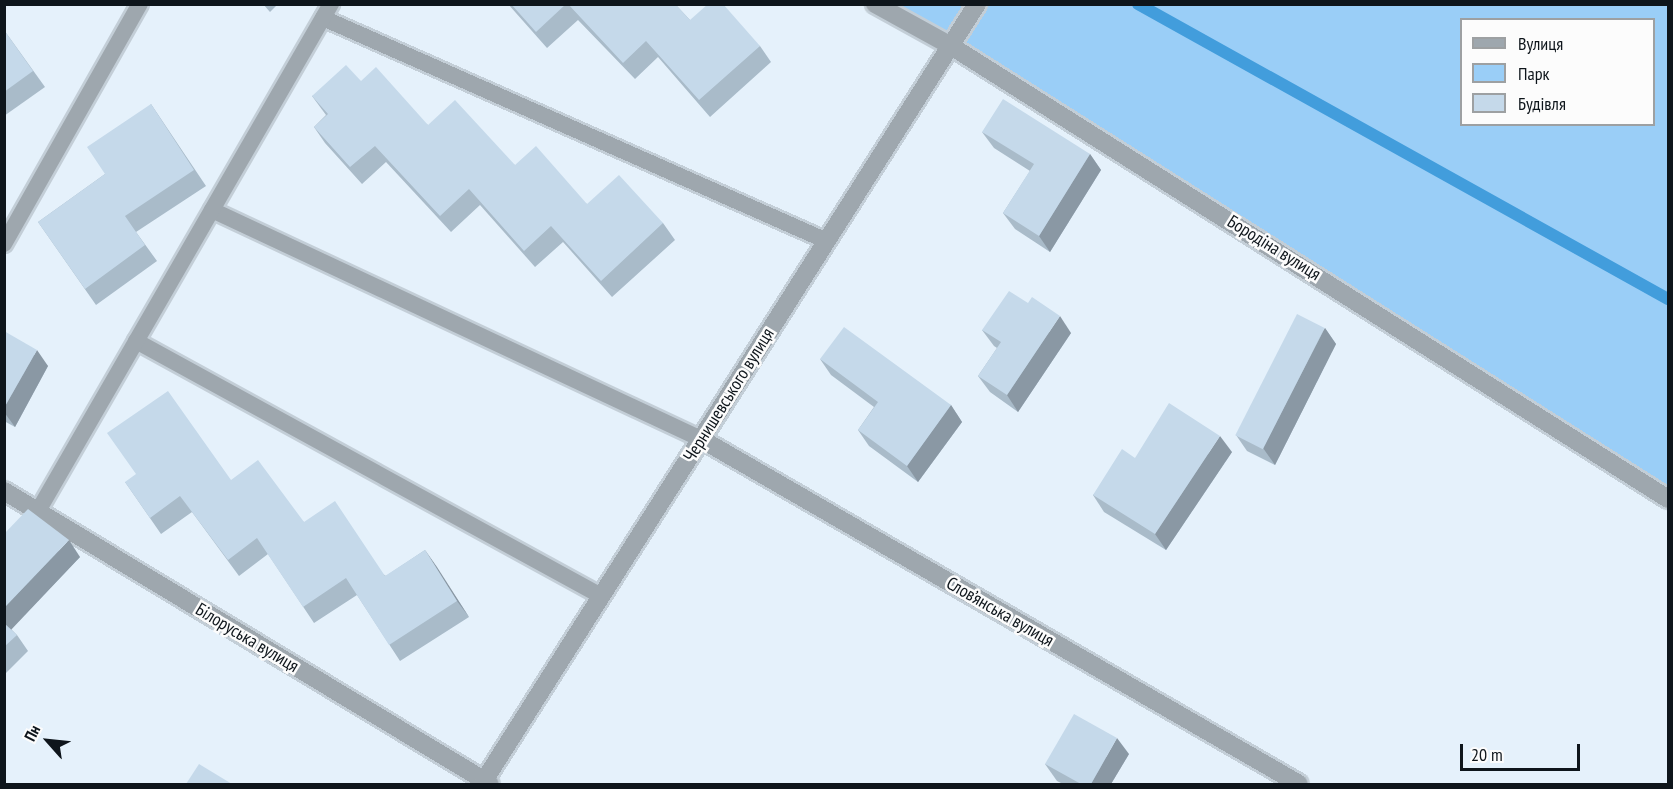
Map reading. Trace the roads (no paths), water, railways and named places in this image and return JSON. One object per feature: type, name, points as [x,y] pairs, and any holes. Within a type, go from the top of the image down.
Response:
[{"type":"street","name":"Бородіна вулиця","points":[[875,4],[951,46],[1668,499]]},
{"type":"street","name":"Чернишевського вулиця","points":[[485,783],[977,4]]},
{"type":"street","name":"Слов’янська вулиця","points":[[701,439],[1299,784]]},
{"type":"street","name":"Білоруська вулиця","points":[[4,491],[485,783]]},
{"type":"lane","points":[[4,244],[140,4]]},
{"type":"lane","points":[[38,511],[327,11],[827,241]]},
{"type":"lane","points":[[212,210],[701,439]]},
{"type":"lane","points":[[136,341],[601,596]]},
{"type":"waterway","points":[[1138,4],[1668,299]]}]
